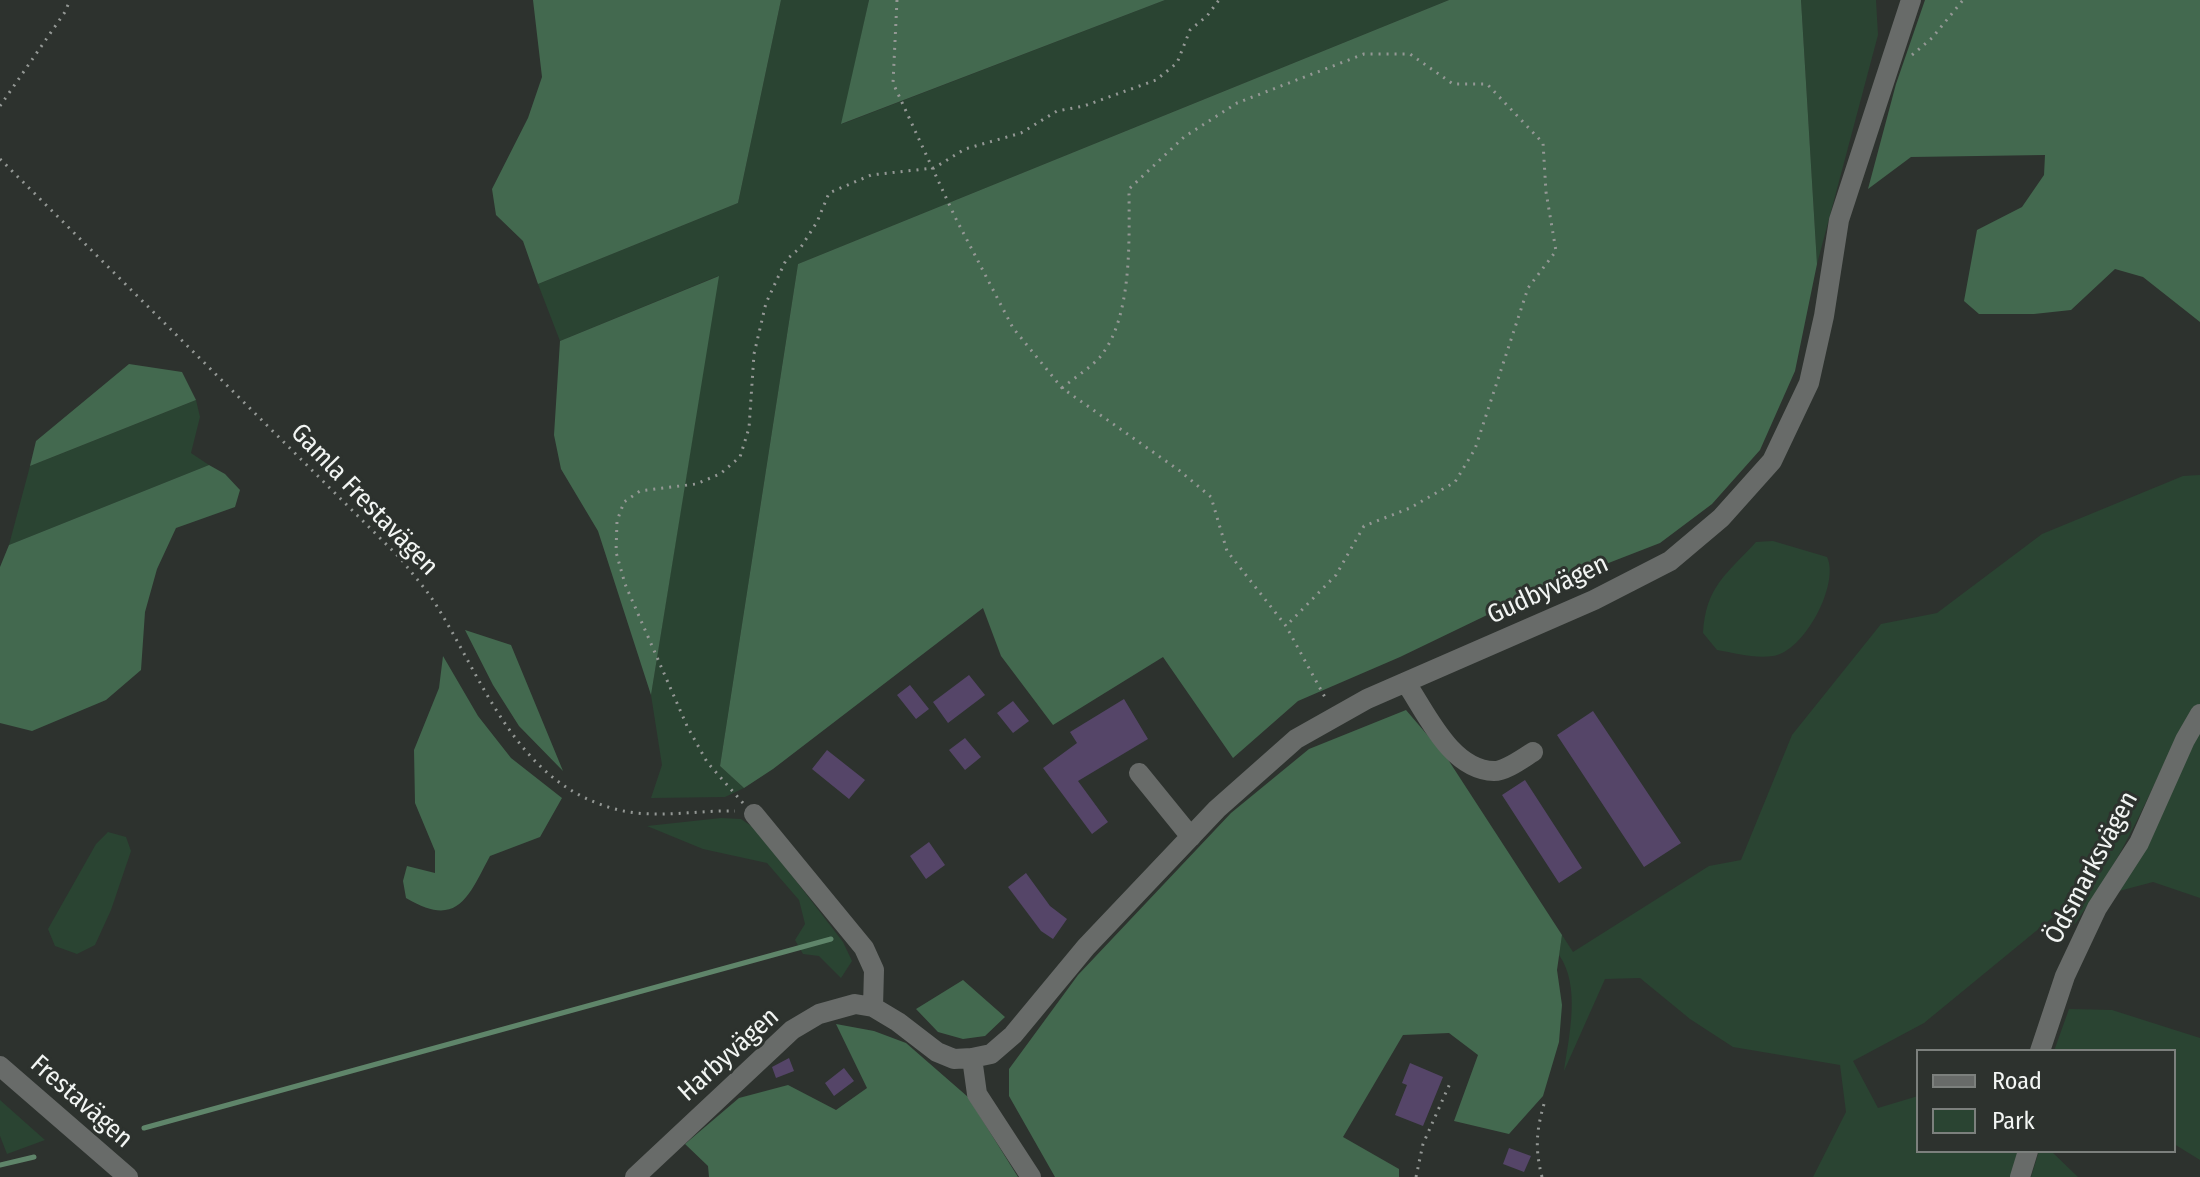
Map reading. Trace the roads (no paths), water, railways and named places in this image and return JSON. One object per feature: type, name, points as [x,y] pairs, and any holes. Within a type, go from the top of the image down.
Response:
[{"type":"street","name":"Gudbyvägen","points":[[972,1058],[991,1054],[1013,1035],[1086,947],[1217,809],[1296,739],[1335,715],[1594,600],[1670,561],[1721,518],[1772,461],[1809,383],[1824,316],[1839,220],[1911,0]]},
{"type":"street","points":[[1406,683],[1454,754],[1469,766],[1497,771],[1533,752]]},
{"type":"street","name":"Ödsmarksvägen","points":[[2041,1049],[2065,976],[2097,908],[2139,843],[2185,740],[2200,714]]},
{"type":"street","points":[[1139,773],[1191,837]]},
{"type":"street","points":[[754,814],[864,948],[874,970],[873,1007],[937,1052],[954,1059],[972,1058],[977,1094],[1031,1177]]},
{"type":"street","name":"Harbyvägen","points":[[635,1177],[792,1030],[819,1014],[855,1004],[873,1007]]},
{"type":"street","name":"Frestavägen","points":[[0,1066],[128,1177]]},
{"type":"street","points":[[2020,1177],[2027,1153]]},
{"type":"waterway","points":[[144,1128],[831,939]]},
{"type":"waterway","points":[[0,1165],[34,1157]]}]
